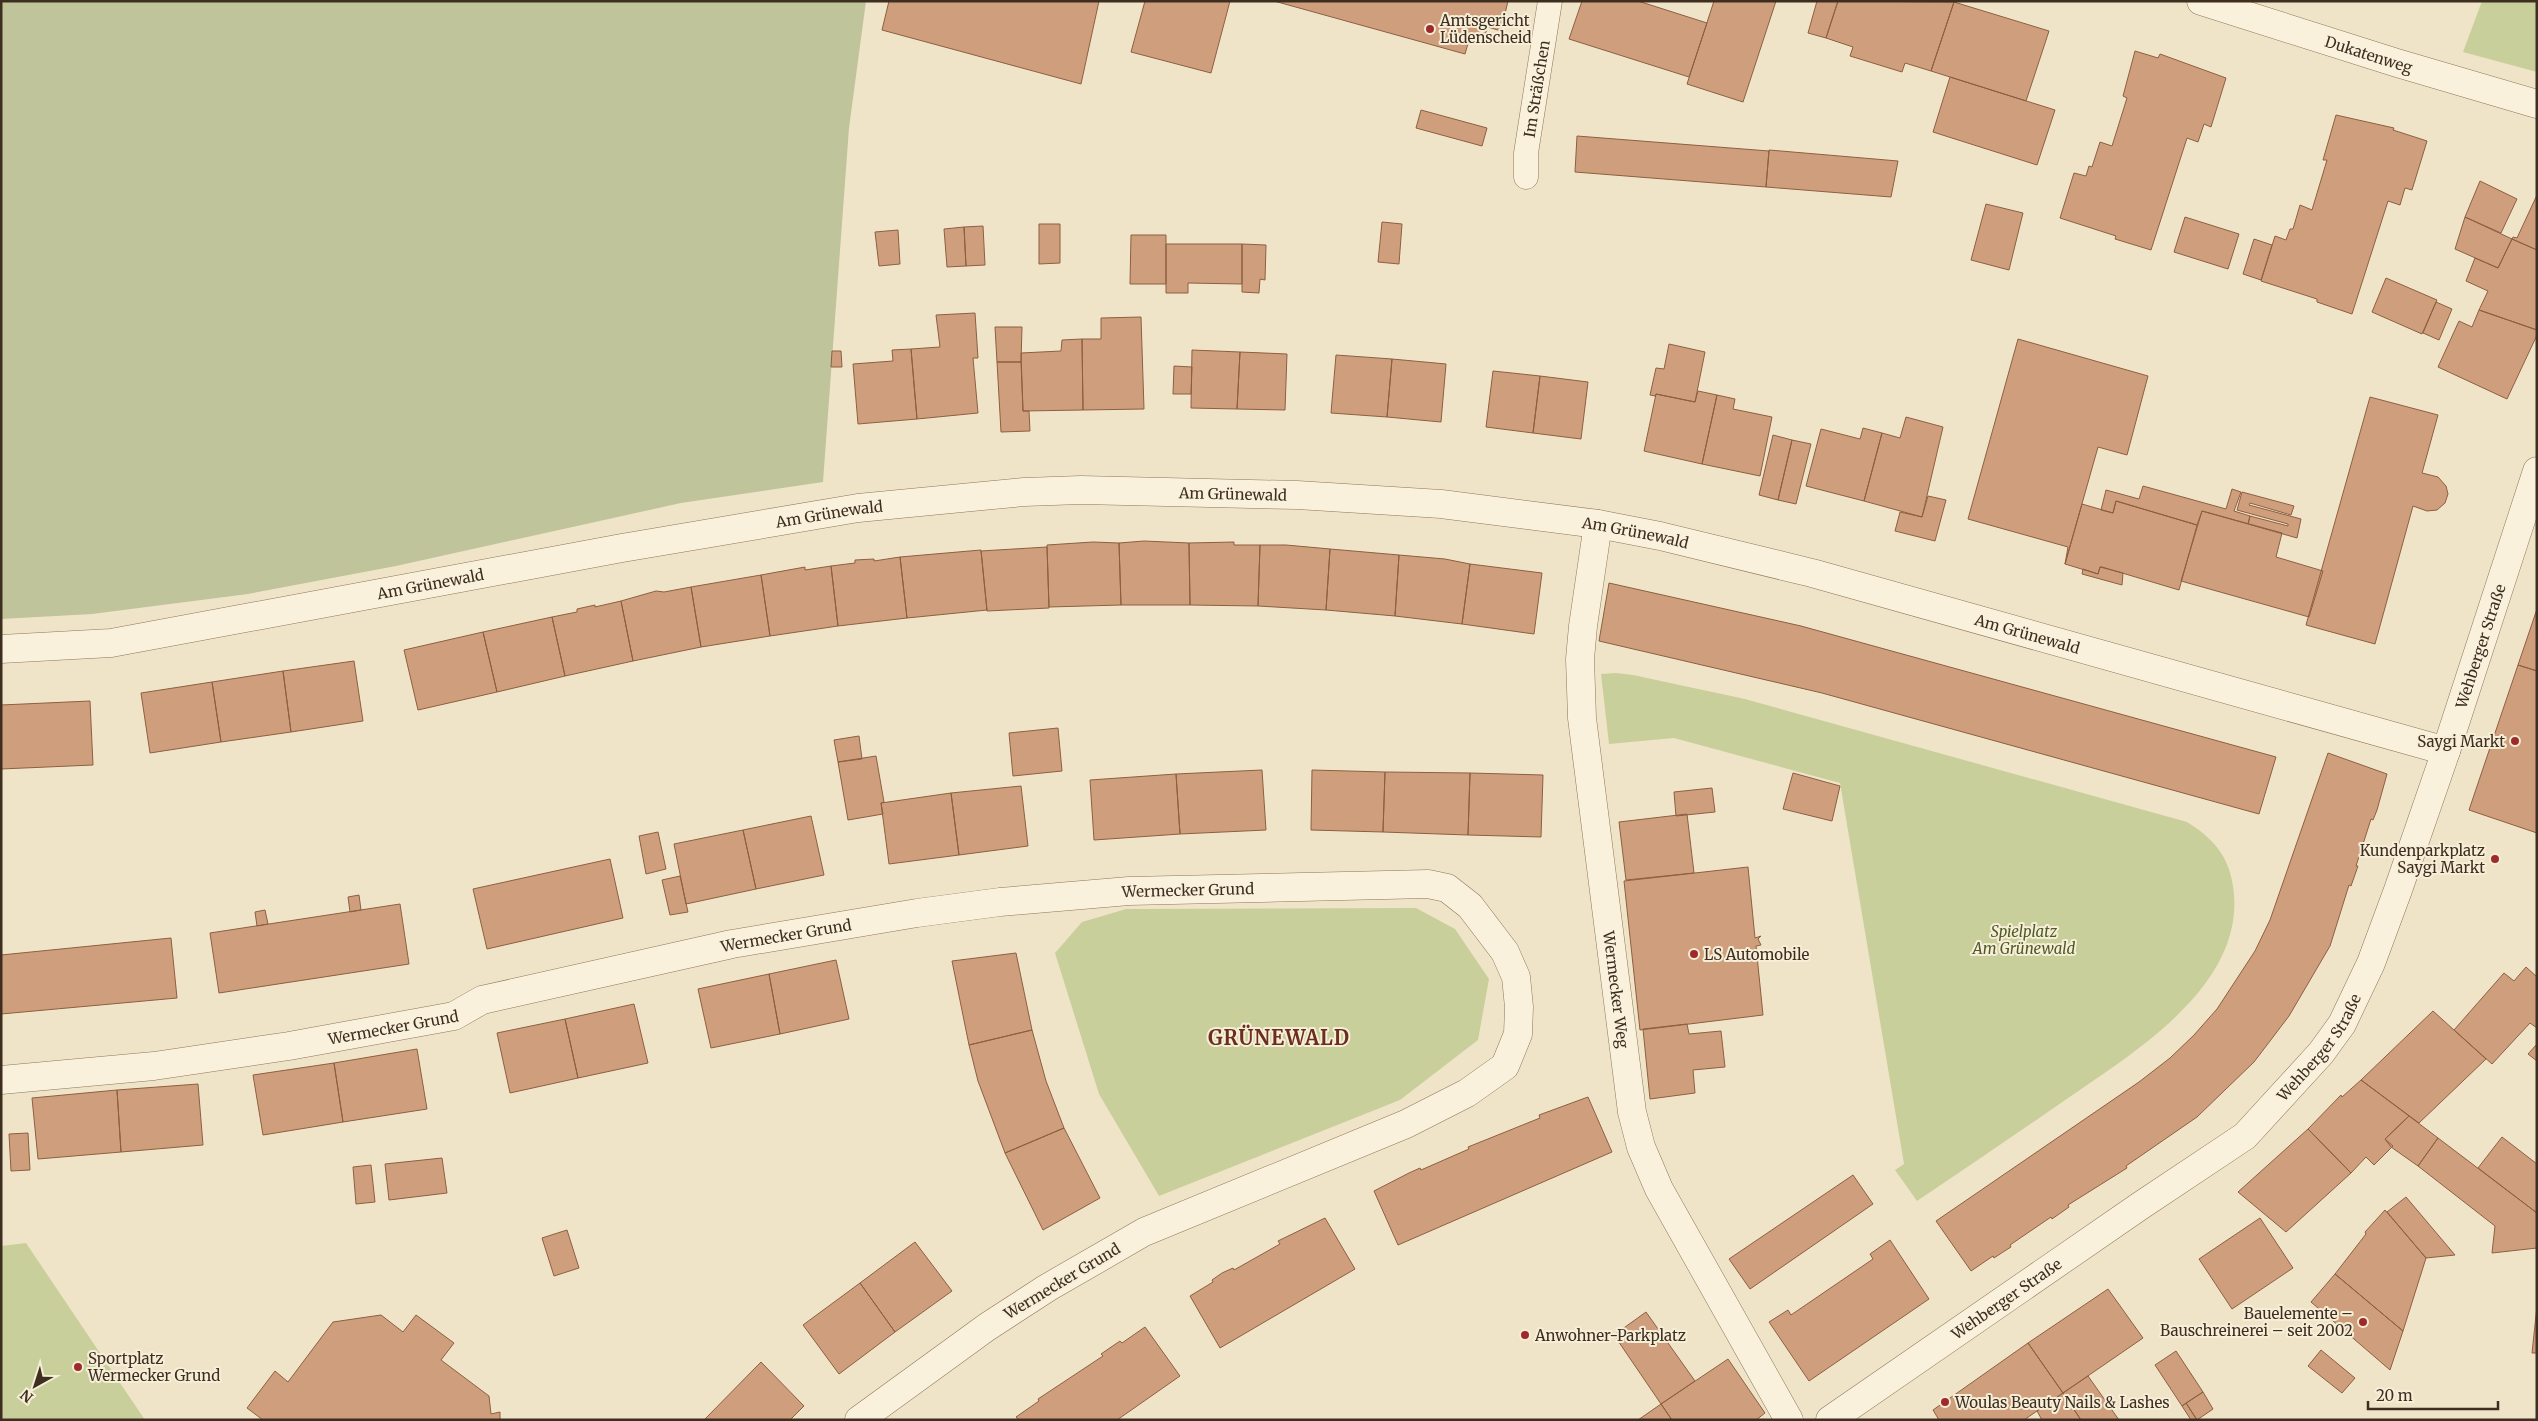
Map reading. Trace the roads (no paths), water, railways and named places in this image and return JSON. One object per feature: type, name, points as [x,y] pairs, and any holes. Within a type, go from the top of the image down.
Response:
[{"type":"street","name":"Dukatenweg","points":[[2201,1],[2397,63],[2537,104]]},
{"type":"street","name":"Wehberger Straße","points":[[1830,1420],[2140,1206],[2246,1136],[2321,1053],[2342,1024],[2370,963],[2446,751],[2537,471]]},
{"type":"street","name":"Am Grünewald","points":[[1,649],[111,644],[614,549],[823,513],[1024,492],[1082,490],[1297,495],[1441,504],[1598,524],[1660,536],[1812,573],[2446,751]]},
{"type":"street","name":"Wermecker Weg","points":[[1598,524],[1580,659],[1582,718],[1632,1112],[1641,1147],[1659,1189],[1789,1420]]},
{"type":"street","name":"Wermecker Grund","points":[[1,1080],[154,1066],[370,1032],[454,1016],[482,1000],[726,945],[917,913],[1000,902],[1129,891],[1428,884],[1446,888],[1470,906],[1488,928],[1505,952],[1516,978],[1519,1007],[1518,1034],[1506,1066],[1467,1093],[1406,1124],[1144,1232],[1047,1288],[1002,1317],[950,1352],[859,1420]]},
{"type":"lane","name":"Im Sträßchen","points":[[1526,177],[1526,153],[1550,1]]},
{"type":"place","name":"Amtsgericht Lüdenscheid","points":[[1430,29]]},
{"type":"place","name":"Saygi Markt","points":[[2515,741]]},
{"type":"place","name":"Kundenparkplatz Saygi Markt","points":[[2495,859]]},
{"type":"place","name":"LS Automobile","points":[[1694,954]]},
{"type":"place","name":"Bauelemente – Bauschreinerei – seit 2002","points":[[2363,1322]]},
{"type":"place","name":"Anwohner-Parkplatz","points":[[1525,1335]]},
{"type":"place","name":"Sportplatz Wermecker Grund","points":[[78,1367]]},
{"type":"place","name":"Woulas Beauty Nails & Lashes","points":[[1945,1402]]},
{"type":"district","name":"GRÜNEWALD","points":[[1279,1037]]},
{"type":"park label","name":"Spielplatz Am Grünewald","points":[[2024,940]]}]
